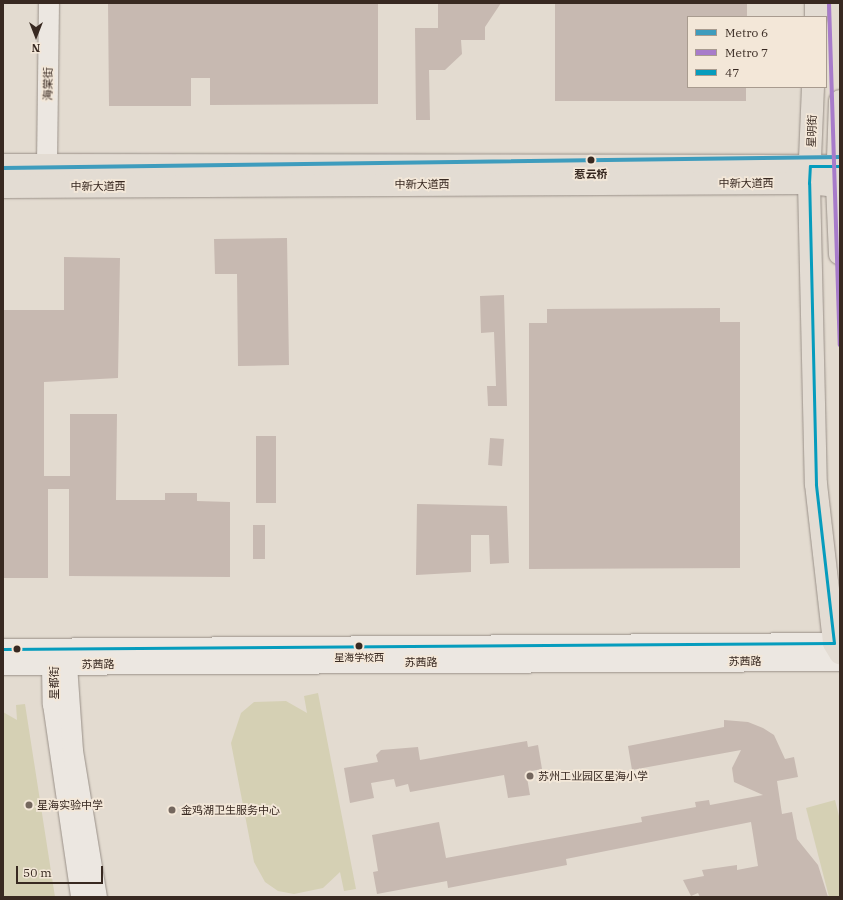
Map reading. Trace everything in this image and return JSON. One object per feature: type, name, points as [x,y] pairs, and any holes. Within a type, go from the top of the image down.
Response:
[{"type":"main road","name":"海棠街","points":[[47,165],[49,3]]},
{"type":"main road","points":[[816,3],[816,16]]},
{"type":"main road","name":"星明街","points":[[813,88],[810,175],[816,484],[839,650]]},
{"type":"main road","points":[[840,101],[840,254]]},
{"type":"main road","name":"中新大道西","points":[[3,165],[839,176]]},
{"type":"main road","name":"中新大道西","points":[[3,187],[810,175]]},
{"type":"main road","name":"苏茜路","points":[[3,649],[59,660]]},
{"type":"main road","name":"苏茜路","points":[[3,665],[59,660],[839,650]]},
{"type":"main road","name":"星都街","points":[[59,660],[59,753],[81,897]]},
{"type":"main road","name":"星都街","points":[[59,660],[97,897]]},
{"type":"shaded area","points":[[318,693],[356,889],[344,891],[340,872],[323,888],[294,894],[278,891],[265,882],[254,862],[231,743],[241,713],[254,702],[286,701],[307,713],[304,696]]},
{"type":"shaded area","name":"星海实验中学","points":[[25,704],[55,897],[3,897],[3,712],[17,720],[16,705]]},
{"type":"shaded area","points":[[835,800],[840,820],[840,897],[829,897],[806,808]]},
{"type":"building","points":[[108,3],[378,3],[378,104],[210,105],[210,78],[191,78],[191,106],[109,106]]},
{"type":"building","points":[[438,3],[501,3],[485,27],[485,40],[461,40],[462,54],[445,70],[429,70],[430,120],[416,120],[415,28],[438,28]]},
{"type":"building","points":[[555,3],[747,3],[747,16],[687,16],[687,88],[746,88],[746,101],[555,101]]},
{"type":"building","points":[[287,238],[289,365],[238,366],[237,274],[215,274],[214,239]]},
{"type":"building","points":[[64,257],[120,258],[118,378],[44,382],[44,476],[70,476],[70,414],[117,414],[116,500],[165,500],[165,493],[197,493],[197,501],[230,502],[230,577],[69,576],[69,489],[48,489],[48,578],[3,578],[3,310],[64,310]]},
{"type":"building","points":[[504,295],[507,406],[488,406],[487,386],[496,386],[494,332],[481,333],[480,296]]},
{"type":"building","points":[[720,308],[720,322],[740,322],[740,568],[529,569],[529,323],[547,323],[547,309]]},
{"type":"building","points":[[256,436],[276,436],[276,503],[256,503]]},
{"type":"building","points":[[490,438],[504,439],[502,466],[488,465]]},
{"type":"building","points":[[417,504],[507,506],[509,563],[490,564],[489,535],[471,535],[471,572],[416,575]]},
{"type":"building","points":[[253,525],[265,525],[265,559],[253,559]]},
{"type":"building","points":[[724,720],[748,722],[763,728],[774,735],[785,759],[794,757],[798,777],[777,781],[782,814],[792,812],[797,839],[818,865],[828,897],[700,897],[698,893],[691,896],[683,880],[704,876],[702,870],[737,865],[737,870],[758,866],[751,822],[566,859],[567,865],[448,888],[447,881],[377,894],[373,872],[378,871],[372,835],[439,822],[446,858],[642,822],[641,817],[696,807],[695,802],[709,800],[710,805],[763,795],[734,782],[732,768],[741,750],[632,770],[628,746],[724,727]]},
{"type":"building","points":[[527,741],[528,747],[538,745],[542,769],[526,772],[530,795],[508,798],[504,775],[410,792],[408,784],[396,787],[394,779],[371,783],[374,798],[350,803],[344,768],[378,762],[376,755],[381,750],[418,747],[420,760]]},
{"type":"metro line","name":"7","points":[[829,3],[840,345]]},
{"type":"metro line","name":"6","points":[[3,168],[840,157]]},
{"type":"transit line","name":"47","points":[[3,649],[834,643],[816,484],[809,183],[810,166],[840,166]]},
{"type":"place","name":"惹云桥","points":[[591,160]]},
{"type":"place","name":"星海学校西","points":[[359,646]]},
{"type":"place","name":"苏州工业园区星海小学","points":[[530,776]]},
{"type":"place","name":"星海实验中学","points":[[29,805]]},
{"type":"place","name":"金鸡湖卫生服务中心","points":[[172,810]]}]
